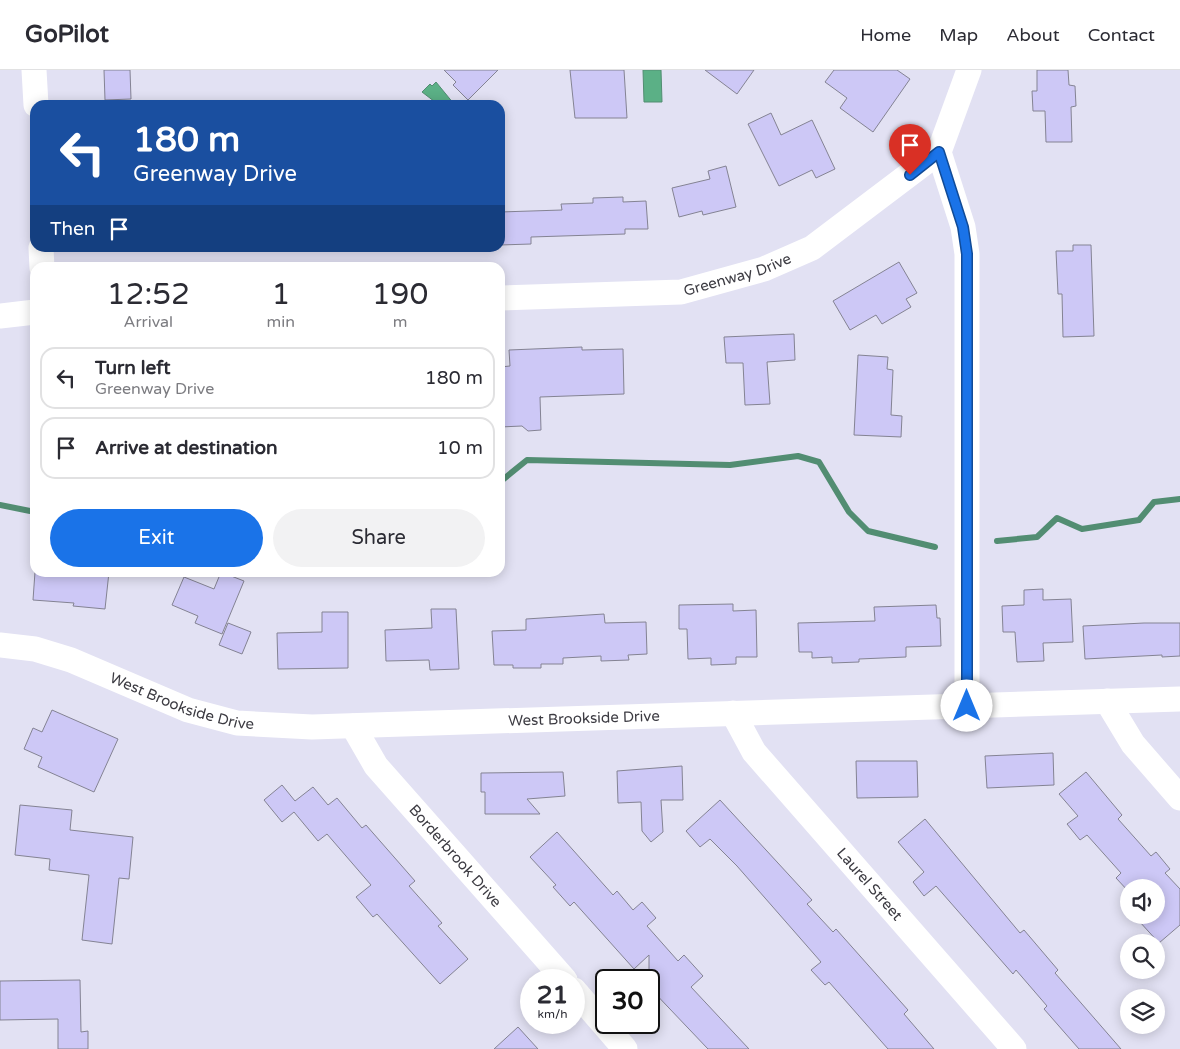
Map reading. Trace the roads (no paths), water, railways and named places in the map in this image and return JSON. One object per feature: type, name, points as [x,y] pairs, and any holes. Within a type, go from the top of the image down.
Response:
[{"type":"street","points":[[34,70],[36,100]]},
{"type":"street","points":[[967,706],[967,254],[963,227],[939,152],[969,70]]},
{"type":"street","name":"Greenway Drive","points":[[505,298],[681,292],[764,269],[812,248],[939,152]]},
{"type":"street","points":[[0,316],[30,313]]},
{"type":"street","name":"West Brookside Drive","points":[[0,645],[35,650],[71,660],[188,710],[237,723],[312,727],[1180,699]]},
{"type":"street","points":[[1108,701],[1133,744],[1180,798]]},
{"type":"street","name":"Laurel Street","points":[[733,714],[754,752],[1014,1049]]},
{"type":"street","name":"Borderbrook Drive","points":[[353,726],[376,766],[555,969]]},
{"type":"street","points":[[585,1002],[626,1049]]},
{"type":"waterway","points":[[505,478],[527,460],[730,465],[798,456],[819,462],[849,512],[868,531],[935,547]]},
{"type":"waterway","points":[[997,541],[1037,537],[1057,518],[1082,529],[1139,520],[1154,502],[1180,499]]},
{"type":"waterway","points":[[0,505],[30,511]]}]
